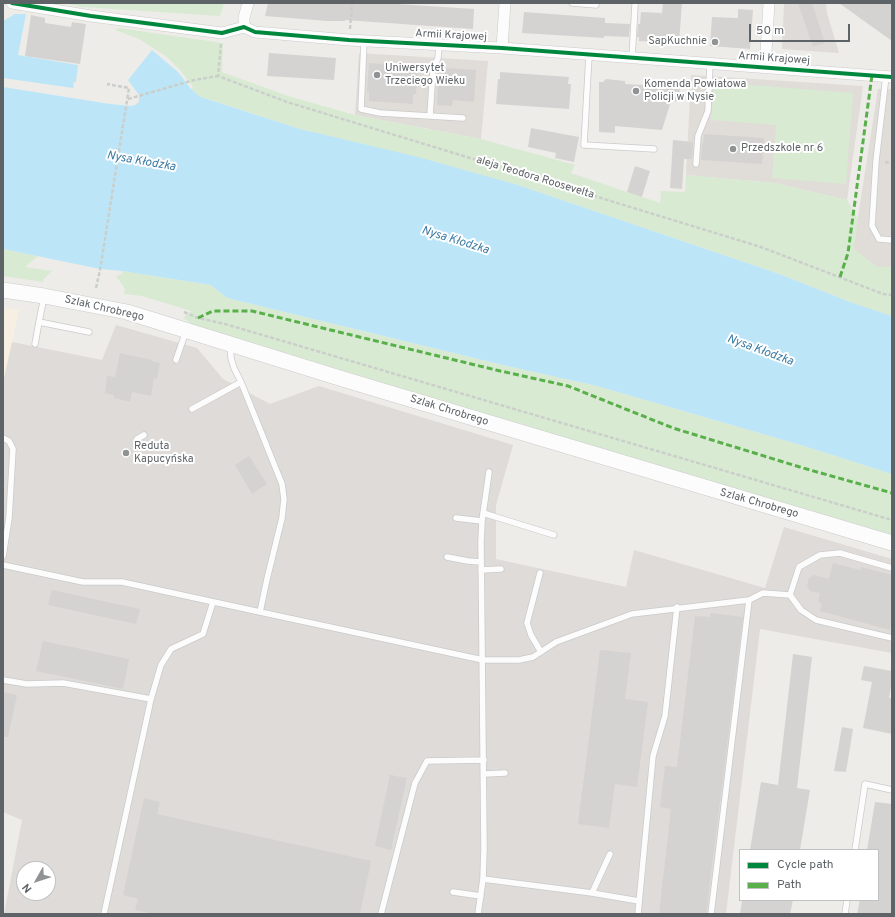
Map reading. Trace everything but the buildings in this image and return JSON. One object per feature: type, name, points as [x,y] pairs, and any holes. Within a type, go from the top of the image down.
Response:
[{"type":"main road","name":"Szlak Chrobrego","points":[[3,290],[44,296],[127,312],[230,345],[892,543]]},
{"type":"street","points":[[12,3],[91,16],[222,33],[244,27],[244,18],[248,3]]},
{"type":"street","points":[[502,48],[504,3]]},
{"type":"street","points":[[765,68],[769,3]]},
{"type":"street","name":"Armii Krajowej","points":[[244,27],[255,32],[349,40],[502,48],[889,76]]},
{"type":"lane","points":[[572,3],[596,5]]},
{"type":"lane","points":[[632,58],[635,5]]},
{"type":"lane","points":[[364,40],[361,109],[380,113],[463,118]]},
{"type":"lane","points":[[430,116],[433,69],[438,58],[439,45]]},
{"type":"lane","points":[[589,55],[584,145],[654,150]]},
{"type":"lane","points":[[696,164],[698,136],[708,111],[710,63]]},
{"type":"lane","points":[[889,76],[876,161],[872,226],[879,239],[892,240]]},
{"type":"lane","points":[[35,344],[44,296]]},
{"type":"lane","points":[[39,322],[89,332]]},
{"type":"lane","points":[[176,360],[186,331]]},
{"type":"lane","points":[[230,345],[231,358],[234,368],[282,484],[284,499],[282,518],[266,579],[260,612]]},
{"type":"lane","points":[[192,409],[241,382]]},
{"type":"lane","points":[[138,439],[144,435]]},
{"type":"lane","points":[[3,438],[9,441],[12,449],[9,518],[3,556]]},
{"type":"lane","points":[[478,914],[483,879],[484,848],[481,570],[482,521],[489,472]]},
{"type":"lane","points":[[483,512],[554,535]]},
{"type":"lane","points":[[456,518],[482,521]]},
{"type":"lane","points":[[790,594],[799,567],[820,555],[840,553],[892,568]]},
{"type":"lane","points":[[447,557],[481,562]]},
{"type":"lane","points":[[3,565],[83,582],[122,582],[483,660],[519,660],[533,657],[556,642],[632,614],[750,600],[763,593],[790,594]]},
{"type":"lane","points":[[481,570],[501,569]]},
{"type":"lane","points":[[540,573],[527,623],[531,635],[541,652]]},
{"type":"lane","points":[[790,594],[801,610],[816,620],[892,638]]},
{"type":"lane","points":[[711,914],[750,600]]},
{"type":"lane","points":[[104,914],[151,699],[161,665],[171,649],[203,634],[213,602]]},
{"type":"lane","points":[[638,914],[653,756],[665,716],[677,608]]},
{"type":"lane","points":[[3,680],[27,684],[63,683],[151,699]]},
{"type":"lane","points":[[381,914],[415,783],[426,761],[484,760]]},
{"type":"lane","points":[[484,774],[505,773]]},
{"type":"lane","points":[[854,849],[865,784],[892,790]]},
{"type":"lane","points":[[592,893],[610,854]]},
{"type":"lane","points":[[483,879],[592,893],[639,901]]},
{"type":"lane","points":[[453,892],[481,896]]},
{"type":"lane","points":[[845,914],[847,901]]},
{"type":"path","points":[[349,40],[352,3]]},
{"type":"path","points":[[128,99],[194,80],[218,76],[222,33]]},
{"type":"path","points":[[96,288],[129,88],[107,84]]},
{"type":"path","points":[[184,312],[198,318],[225,324],[892,520]]},
{"type":"path","points":[[350,366],[352,361]]},
{"type":"shaded area","points":[[784,3],[826,3],[827,13],[839,53],[782,49]]},
{"type":"shaded area","points":[[359,53],[488,61],[481,139],[355,115]]},
{"type":"shaded area","points":[[691,75],[863,86],[847,200],[775,183],[686,175]]},
{"type":"shaded area","points":[[878,89],[892,89],[892,267],[877,267],[853,249]]},
{"type":"shaded area","points":[[3,308],[19,310],[3,383]]},
{"type":"shaded area","points":[[116,325],[197,348],[223,379],[270,404],[319,386],[513,445],[496,505],[496,559],[626,587],[634,550],[765,588],[784,527],[892,559],[892,653],[760,629],[726,914],[4,914],[22,820],[3,812],[3,383],[12,342],[102,360]]},
{"type":"green space","points":[[64,3],[224,3],[220,16],[82,7]]},
{"type":"green space","points":[[119,28],[223,43],[222,72],[288,96],[355,115],[481,139],[575,165],[571,173],[660,203],[661,191],[685,192],[686,175],[775,183],[847,200],[858,219],[854,249],[877,267],[892,267],[892,316],[850,302],[782,275],[518,185],[300,129],[206,99],[199,96],[191,89],[193,87],[180,70],[167,57],[139,39],[115,30]]},
{"type":"green space","points":[[714,82],[853,93],[846,184],[772,178],[776,125],[711,120]]},
{"type":"green space","points":[[3,249],[38,256],[25,267],[52,271],[43,282],[3,276]]},
{"type":"green space","points":[[122,271],[211,285],[227,298],[507,366],[597,386],[804,446],[892,474],[892,535],[194,325],[183,318],[191,311],[142,296],[124,294],[125,289],[116,276],[122,274]]},
{"type":"water","points":[[15,14],[26,14],[18,55],[78,65],[76,82],[74,82],[73,88],[3,78],[3,21]]},
{"type":"water","name":"Nysa Kłodzka","points":[[152,50],[178,72],[191,89],[199,96],[206,99],[300,129],[418,157],[518,185],[782,275],[850,302],[892,316],[892,474],[804,446],[597,386],[507,366],[227,298],[211,285],[100,269],[3,249],[3,87],[131,106],[139,102],[139,95],[128,80]]},
{"type":"marked path","points":[[840,277],[848,253],[872,75]]},
{"type":"marked path","points":[[198,318],[213,311],[252,311],[568,386],[673,428],[803,468],[892,493]]},
{"type":"cycle path","points":[[12,3],[91,16],[222,33],[244,27],[255,32],[349,40],[502,48],[892,77]]},
{"type":"place","name":"SapKuchnie","points":[[715,42]]},
{"type":"place","name":"Uniwersytet Trzeciego Wieku","points":[[377,75]]},
{"type":"place","name":"Komenda Powiatowa Policji w Nysie","points":[[636,91]]},
{"type":"place","name":"Przedszkole nr 6","points":[[733,149]]},
{"type":"place","name":"Reduta Kapucyńska","points":[[126,453]]}]
